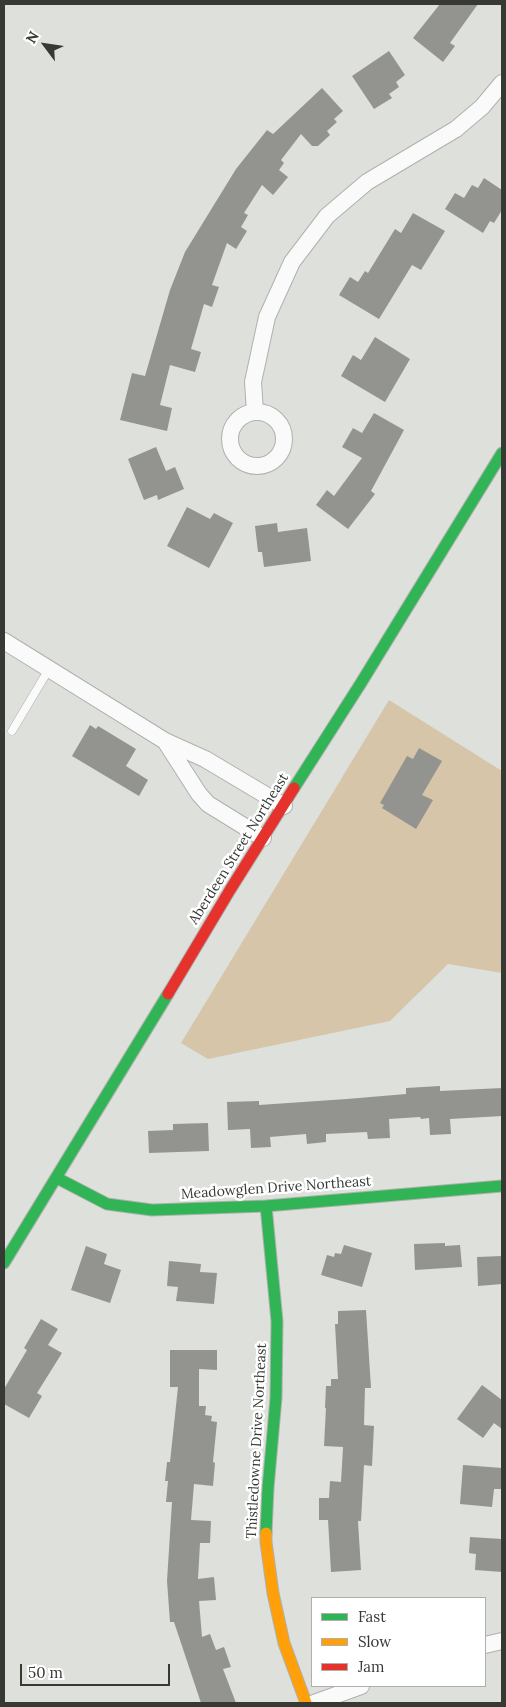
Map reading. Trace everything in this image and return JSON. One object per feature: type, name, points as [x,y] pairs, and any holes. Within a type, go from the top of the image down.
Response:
[{"type":"street","points":[[255,412],[254,382],[267,317],[292,262],[298,254],[327,216],[367,182],[456,129],[482,107],[502,83]]},
{"type":"street","name":"Aberdeen Street Northeast","points":[[4,1263],[263,838],[362,684],[502,452]]},
{"type":"street","points":[[4,641],[165,741],[205,759],[284,806]]},
{"type":"street","points":[[165,741],[199,794],[208,804],[263,838]]},
{"type":"street","name":"Meadowglen Drive Northeast","points":[[57,1178],[94,1198],[121,1208],[152,1210],[266,1206],[502,1186]]},
{"type":"street","name":"Thistledowne Drive Northeast","points":[[266,1206],[276,1322],[276,1398],[268,1488],[266,1542],[273,1593],[284,1643],[306,1703]]},
{"type":"street","points":[[486,1645],[502,1641]]},
{"type":"street","points":[[314,1703],[358,1687]]},
{"type":"lane","points":[[12,731],[49,669]]},
{"type":"shaded area","points":[[389,700],[502,771],[502,973],[448,964],[390,1021],[208,1059],[181,1043]]},
{"type":"building","points":[[440,4],[478,4],[450,43],[455,46],[443,62],[413,38]]},
{"type":"building","points":[[389,51],[405,75],[396,82],[399,87],[389,94],[392,98],[374,109],[352,76]]},
{"type":"building","points":[[322,88],[343,111],[334,119],[337,122],[327,131],[330,135],[318,146],[312,146],[301,134],[281,160],[284,163],[279,170],[288,177],[273,195],[262,185],[244,213],[248,215],[241,227],[247,231],[236,249],[227,243],[212,285],[219,287],[212,307],[204,304],[191,349],[201,352],[195,372],[170,365],[160,405],[172,408],[167,431],[120,420],[132,373],[145,376],[170,290],[185,252],[236,169],[267,130],[273,134]]},
{"type":"building","points":[[484,178],[502,190],[502,210],[494,223],[490,221],[483,233],[445,209],[455,193],[464,198],[472,185],[478,188]]},
{"type":"building","points":[[413,213],[445,231],[421,270],[412,265],[379,319],[339,295],[350,277],[358,282],[365,271],[368,273],[395,229],[401,233]]},
{"type":"building","points":[[375,337],[410,359],[385,402],[341,376],[353,355],[361,360]]},
{"type":"building","points":[[374,413],[404,430],[371,491],[375,494],[348,529],[316,505],[327,490],[334,496],[362,458],[342,447],[353,428],[362,433]]},
{"type":"building","points":[[156,447],[166,471],[175,467],[184,489],[158,500],[157,495],[144,500],[128,459]]},
{"type":"building","points":[[187,507],[210,519],[214,513],[233,523],[209,568],[167,546]]},
{"type":"building","points":[[277,523],[278,532],[307,528],[311,561],[264,567],[262,552],[258,552],[255,526]]},
{"type":"building","points":[[90,725],[96,729],[98,726],[136,749],[126,766],[148,780],[139,796],[72,756]]},
{"type":"building","points":[[419,748],[442,761],[422,795],[433,800],[416,829],[382,808],[384,805],[380,803],[407,756],[413,759]]},
{"type":"building","points":[[440,1086],[440,1091],[502,1088],[502,1116],[450,1119],[451,1134],[430,1135],[429,1118],[389,1119],[390,1138],[368,1139],[367,1132],[326,1134],[326,1142],[307,1144],[306,1134],[270,1137],[271,1147],[251,1148],[250,1129],[228,1130],[227,1102],[259,1101],[259,1105],[347,1099],[406,1094],[406,1088]]},
{"type":"building","points":[[208,1123],[209,1151],[149,1153],[148,1131],[173,1130],[173,1124]]},
{"type":"building","points":[[445,1243],[445,1246],[460,1245],[462,1267],[415,1270],[414,1244]]},
{"type":"building","points":[[344,1245],[372,1253],[362,1287],[321,1275],[327,1255],[334,1257],[335,1253],[341,1254]]},
{"type":"building","points":[[86,1246],[107,1254],[104,1264],[121,1270],[110,1303],[71,1290]]},
{"type":"building","points":[[502,1256],[502,1284],[478,1286],[477,1257]]},
{"type":"building","points":[[169,1261],[201,1264],[200,1272],[217,1273],[214,1304],[176,1301],[178,1287],[167,1286]]},
{"type":"building","points":[[366,1310],[371,1388],[365,1388],[364,1425],[374,1426],[372,1466],[364,1465],[361,1521],[358,1521],[361,1570],[331,1572],[328,1520],[319,1520],[319,1498],[329,1498],[330,1481],[341,1482],[343,1447],[324,1446],[326,1386],[331,1386],[331,1379],[338,1379],[335,1324],[338,1324],[338,1311]]},
{"type":"building","points":[[41,1319],[58,1329],[48,1345],[62,1353],[37,1393],[42,1396],[29,1418],[4,1404],[4,1389],[27,1350],[24,1348]]},
{"type":"building","points":[[170,1350],[217,1350],[217,1370],[199,1369],[199,1406],[206,1406],[205,1415],[212,1416],[211,1421],[217,1422],[213,1486],[194,1484],[191,1520],[211,1521],[210,1543],[200,1543],[198,1579],[214,1577],[216,1600],[199,1601],[202,1637],[210,1634],[216,1650],[224,1647],[231,1667],[223,1669],[236,1703],[201,1703],[174,1622],[170,1622],[167,1581],[172,1502],[166,1502],[168,1481],[165,1481],[167,1462],[170,1462],[178,1387],[170,1387]]},
{"type":"building","points":[[482,1385],[502,1400],[502,1429],[494,1423],[483,1438],[457,1419]]},
{"type":"building","points":[[463,1465],[502,1468],[501,1489],[494,1489],[492,1507],[460,1504]]},
{"type":"building","points":[[470,1537],[502,1539],[502,1572],[475,1570],[476,1554],[469,1553]]},
{"type":"traffic: fast","points":[[294,788],[361,683],[502,453]]},
{"type":"traffic: fast","points":[[4,1263],[168,994]]},
{"type":"traffic: fast","points":[[57,1178],[107,1204],[152,1210],[266,1206],[502,1186]]},
{"type":"traffic: fast","points":[[266,1206],[277,1321],[276,1398],[266,1533]]},
{"type":"traffic: slow","points":[[266,1533],[273,1593],[284,1643],[306,1703]]},
{"type":"traffic: jam","points":[[168,994],[294,788]]}]
